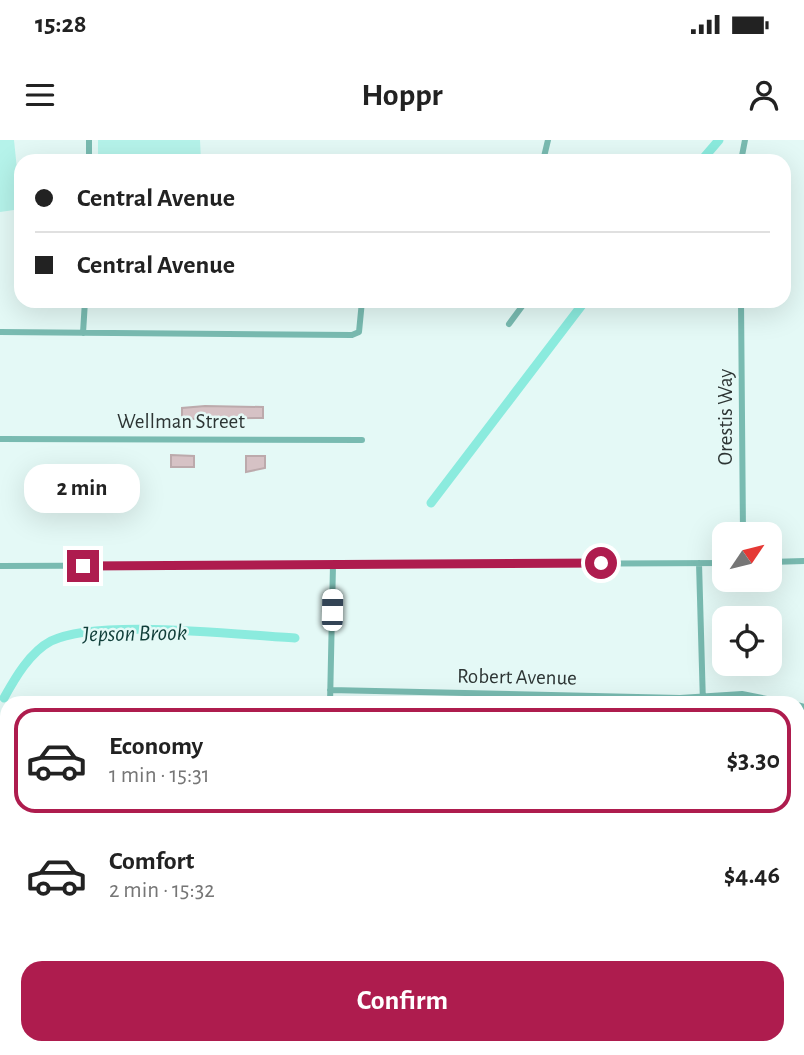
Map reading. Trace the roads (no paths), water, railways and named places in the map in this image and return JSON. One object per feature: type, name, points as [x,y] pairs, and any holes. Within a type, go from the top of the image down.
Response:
[{"type":"street","points":[[83,332],[85,308]]},
{"type":"street","points":[[0,332],[308,336],[359,332],[361,308]]},
{"type":"street","points":[[509,324],[521,308]]},
{"type":"street","name":"Orestis Way","points":[[741,308],[743,522]]},
{"type":"street","name":"Wellman Street","points":[[0,439],[362,440]]},
{"type":"street","points":[[782,562],[804,561]]},
{"type":"street","points":[[699,563],[703,696]]},
{"type":"street","points":[[0,566],[712,563]]},
{"type":"street","points":[[330,696],[333,565]]},
{"type":"street","name":"Robert Avenue","points":[[330,690],[562,696]]},
{"type":"street","name":"Robert Avenue","points":[[729,696],[752,696]]},
{"type":"waterway","name":"Jepson Brook","points":[[707,154],[719,140]]},
{"type":"waterway","name":"Jepson Brook","points":[[431,503],[580,308]]},
{"type":"waterway","name":"Jepson Brook","points":[[5,696],[18,674],[36,652],[51,641],[72,634],[134,629],[295,638]]}]
